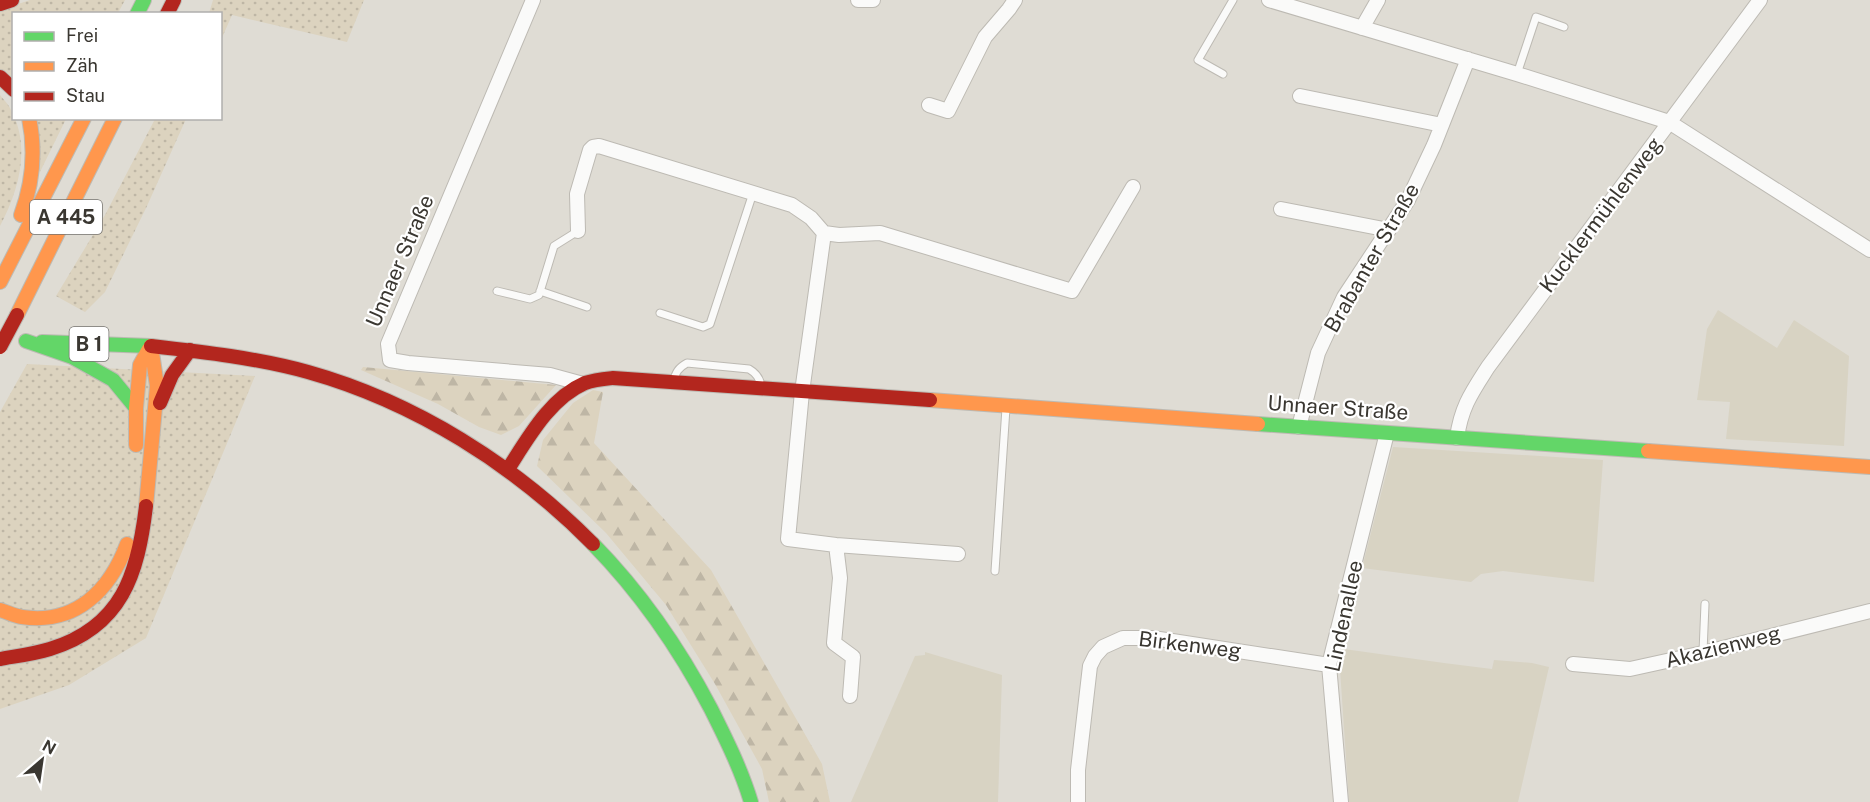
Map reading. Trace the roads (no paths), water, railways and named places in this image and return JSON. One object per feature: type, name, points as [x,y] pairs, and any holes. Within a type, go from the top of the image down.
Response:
[{"type":"main road","points":[[0,4],[12,0]]},
{"type":"main road","points":[[0,77],[12,88]]},
{"type":"main road","points":[[0,254],[22,212],[30,186],[34,160],[33,134],[30,120]]},
{"type":"main road","name":"A 445","points":[[0,282],[83,120]]},
{"type":"main road","name":"A 445","points":[[0,348],[114,120]]},
{"type":"main road","name":"B 1","points":[[0,338],[151,346]]},
{"type":"main road","points":[[26,341],[72,357],[113,380],[136,408]]},
{"type":"main road","points":[[151,346],[261,360],[357,388],[440,426],[536,489],[594,542],[655,614],[703,690],[743,775],[751,802]]},
{"type":"main road","points":[[0,610],[23,617],[57,616],[87,603],[110,581],[124,555],[134,509],[136,408],[140,365],[151,346]]},
{"type":"main road","points":[[0,659],[53,648],[80,636],[104,618],[124,594],[134,575],[145,518],[157,383],[151,346]]},
{"type":"main road","points":[[153,427],[165,384],[176,365],[190,350]]},
{"type":"main road","name":"Unnaer Straße","points":[[508,469],[523,446],[562,398],[584,384],[613,378],[1870,467]]},
{"type":"street","name":"Unnaer Straße","points":[[533,0],[388,344],[390,360],[550,375],[584,384]]},
{"type":"street","points":[[858,0],[873,0]]},
{"type":"street","points":[[928,105],[948,111],[985,38],[1015,0]]},
{"type":"street","points":[[1269,0],[1670,122],[1870,250]]},
{"type":"street","points":[[1362,28],[1378,0]]},
{"type":"street","name":"Kucklermühlenweg","points":[[1457,438],[1459,419],[1467,400],[1488,367],[1760,0]]},
{"type":"street","name":"Brabanter Straße","points":[[1299,427],[1318,353],[1344,297],[1408,200],[1442,125],[1468,59]]},
{"type":"street","points":[[1300,96],[1442,125]]},
{"type":"street","points":[[578,231],[577,194],[590,150],[590,142],[792,205],[811,218],[824,233],[839,235],[880,233],[1072,291],[1133,187]]},
{"type":"street","points":[[1281,209],[1389,230]]},
{"type":"street","points":[[824,233],[802,392],[788,539],[958,554]]},
{"type":"street","name":"Lindenallee","points":[[1341,802],[1329,665],[1387,433]]},
{"type":"street","points":[[836,545],[840,578],[834,643],[853,657],[850,696]]},
{"type":"street","name":"Akazienweg","points":[[1573,664],[1630,669],[1870,611]]},
{"type":"street","name":"Birkenweg","points":[[1078,802],[1077,770],[1090,666],[1103,647],[1123,638],[1143,638],[1329,665]]},
{"type":"lane","points":[[1223,74],[1198,60],[1233,0]]},
{"type":"lane","points":[[1517,74],[1536,17],[1564,27]]},
{"type":"lane","points":[[660,313],[703,327],[710,324],[753,193]]},
{"type":"lane","points":[[497,291],[530,300],[539,295],[554,246],[578,231]]},
{"type":"lane","points":[[540,291],[587,307]]},
{"type":"lane","points":[[673,382],[680,367],[687,363],[749,369],[760,381],[761,389]]},
{"type":"lane","points":[[995,571],[1006,406]]},
{"type":"lane","points":[[1703,653],[1705,604]]}]
